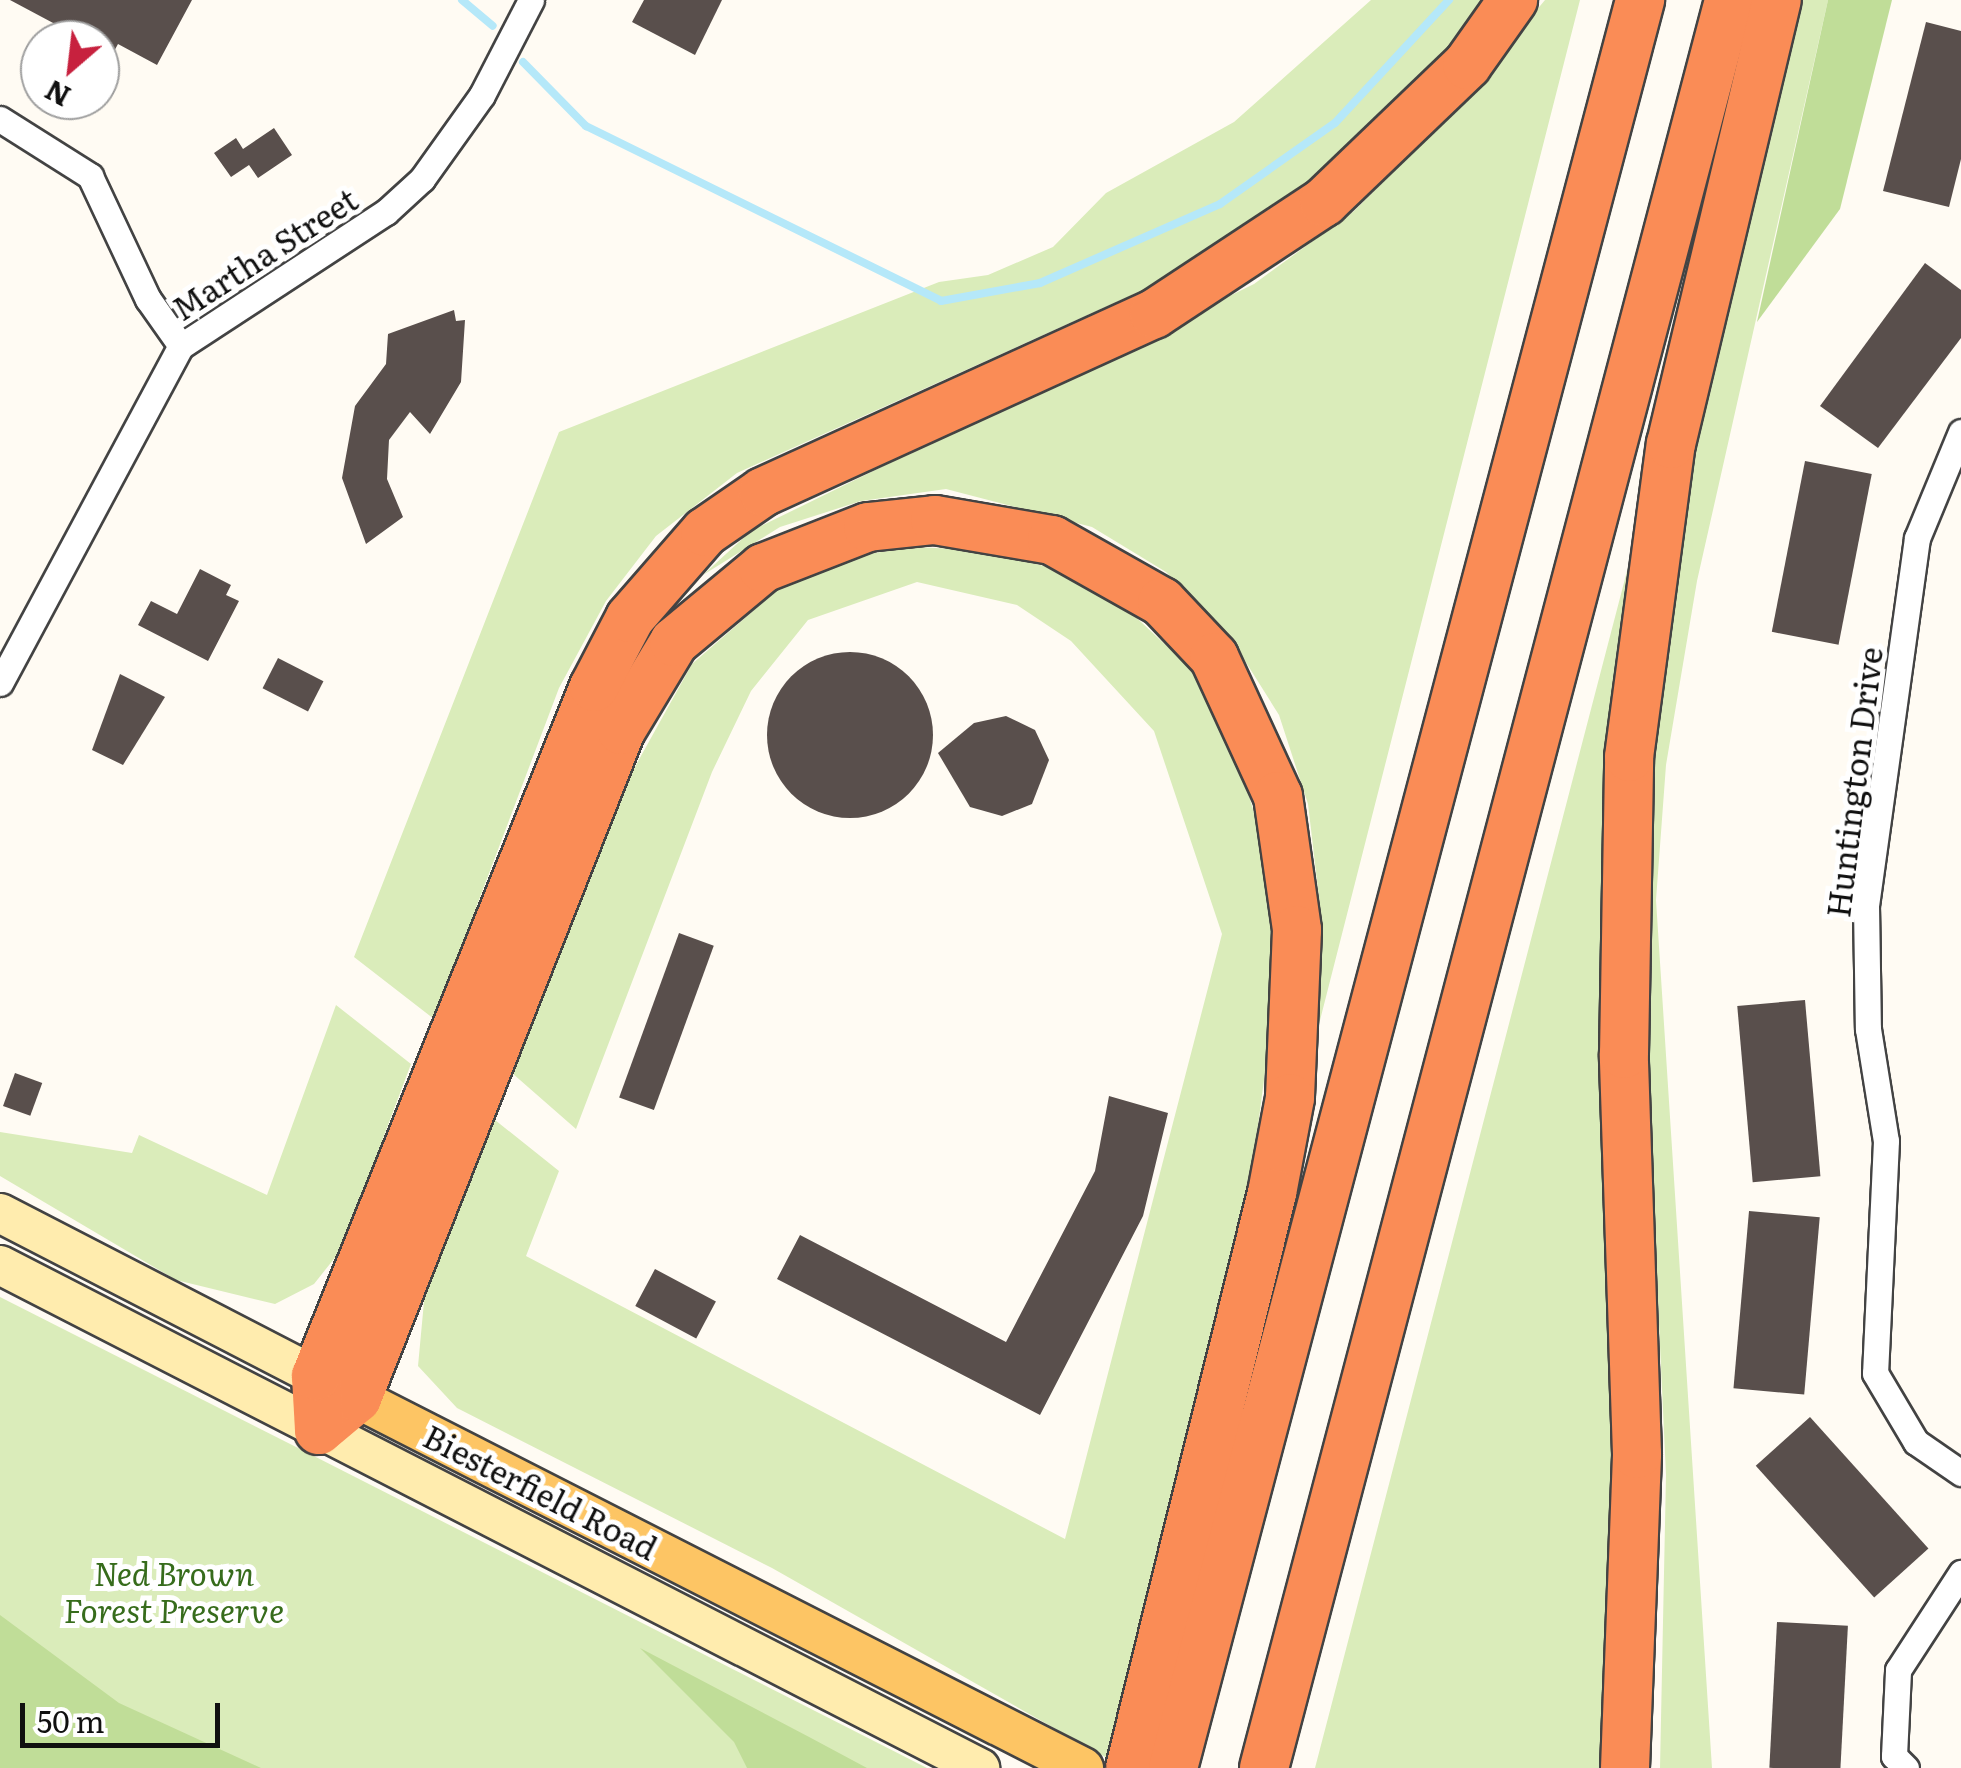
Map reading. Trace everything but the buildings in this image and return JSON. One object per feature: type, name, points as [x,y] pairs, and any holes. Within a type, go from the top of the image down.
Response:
[{"type":"highway","points":[[319,1430],[357,1398],[464,1139],[493,1005],[594,687],[630,618],[705,532],[763,492],[1154,314],[1293,222],[1467,65],[1513,0]]},
{"type":"highway","points":[[1173,1768],[1640,0]]},
{"type":"highway","points":[[1264,1768],[1729,0]]},
{"type":"highway","points":[[1625,1768],[1637,1454],[1624,1054],[1629,758],[1671,444],[1777,0]]},
{"type":"highway","points":[[319,1430],[316,1376],[427,1106],[493,1005],[643,686],[674,642],[763,568],[868,527],[994,525],[1106,564],[1162,602],[1214,658],[1251,726],[1290,851],[1298,930],[1292,1079],[1244,1316],[1130,1768]]},
{"type":"main road","name":"Biesterfield Road","points":[[0,1213],[1083,1768]]},
{"type":"main road","name":"Biesterfield Road","points":[[0,1266],[980,1768]]},
{"type":"street","name":"Martha Street","points":[[0,683],[181,346],[386,212],[422,179],[482,95],[530,0]]},
{"type":"street","points":[[0,119],[90,176],[148,299],[181,346]]},
{"type":"street","name":"Huntington Drive","points":[[1961,432],[1917,538],[1866,906],[1868,1029],[1886,1141],[1876,1373],[1916,1442],[1961,1473]]},
{"type":"street","points":[[1906,1768],[1894,1756],[1898,1670],[1961,1573]]},
{"type":"green space","points":[[1371,0],[1490,0],[1396,105],[1293,198],[1152,286],[737,473],[656,536],[606,601],[559,688],[434,1019],[354,957],[559,432],[939,282],[988,275],[1053,247],[1106,193],[1234,122]]},
{"type":"green space","points":[[1545,0],[1580,0],[1316,1036],[1320,906],[1308,804],[1279,715],[1230,637],[1166,572],[1092,527],[946,489],[861,501],[780,527],[703,575],[751,531],[1254,284],[1354,211],[1445,120]]},
{"type":"green space","points":[[1800,0],[1828,0],[1697,581],[1666,765],[1656,900],[1712,1768],[1660,1768],[1666,1475],[1644,1001],[1649,756],[1681,493]]},
{"type":"green space","points":[[1828,0],[1892,0],[1840,209],[1757,322]]},
{"type":"green space","points":[[1639,525],[1612,719],[1603,882],[1614,1454],[1603,1768],[1315,1768]]},
{"type":"green space","points":[[913,547],[980,550],[1048,567],[1125,607],[1189,667],[1231,734],[1259,830],[1271,908],[1273,1011],[1253,1164],[1107,1758],[772,1568],[457,1408],[418,1366],[425,1291],[495,1120],[559,1171],[526,1256],[1065,1539],[1222,934],[1154,731],[1071,641],[1017,605],[917,582],[808,620],[751,691],[712,772],[576,1129],[512,1073],[631,774],[692,664],[782,586],[843,558]]},
{"type":"green space","points":[[336,1005],[411,1064],[341,1250],[314,1284],[275,1304],[176,1280],[0,1176],[0,1132],[132,1153],[139,1135],[267,1195]]},
{"type":"green space","name":"Ned Brown Forest Preserve","points":[[0,1297],[306,1452],[927,1768],[0,1768]]},
{"type":"green space","points":[[0,1615],[119,1703],[261,1768],[0,1768]]},
{"type":"green space","points":[[640,1648],[867,1768],[747,1768],[734,1742]]},
{"type":"waterway","points":[[462,0],[493,26]]},
{"type":"waterway","points":[[523,62],[586,126],[941,301],[1040,283],[1220,204],[1335,123],[1449,0]]}]
